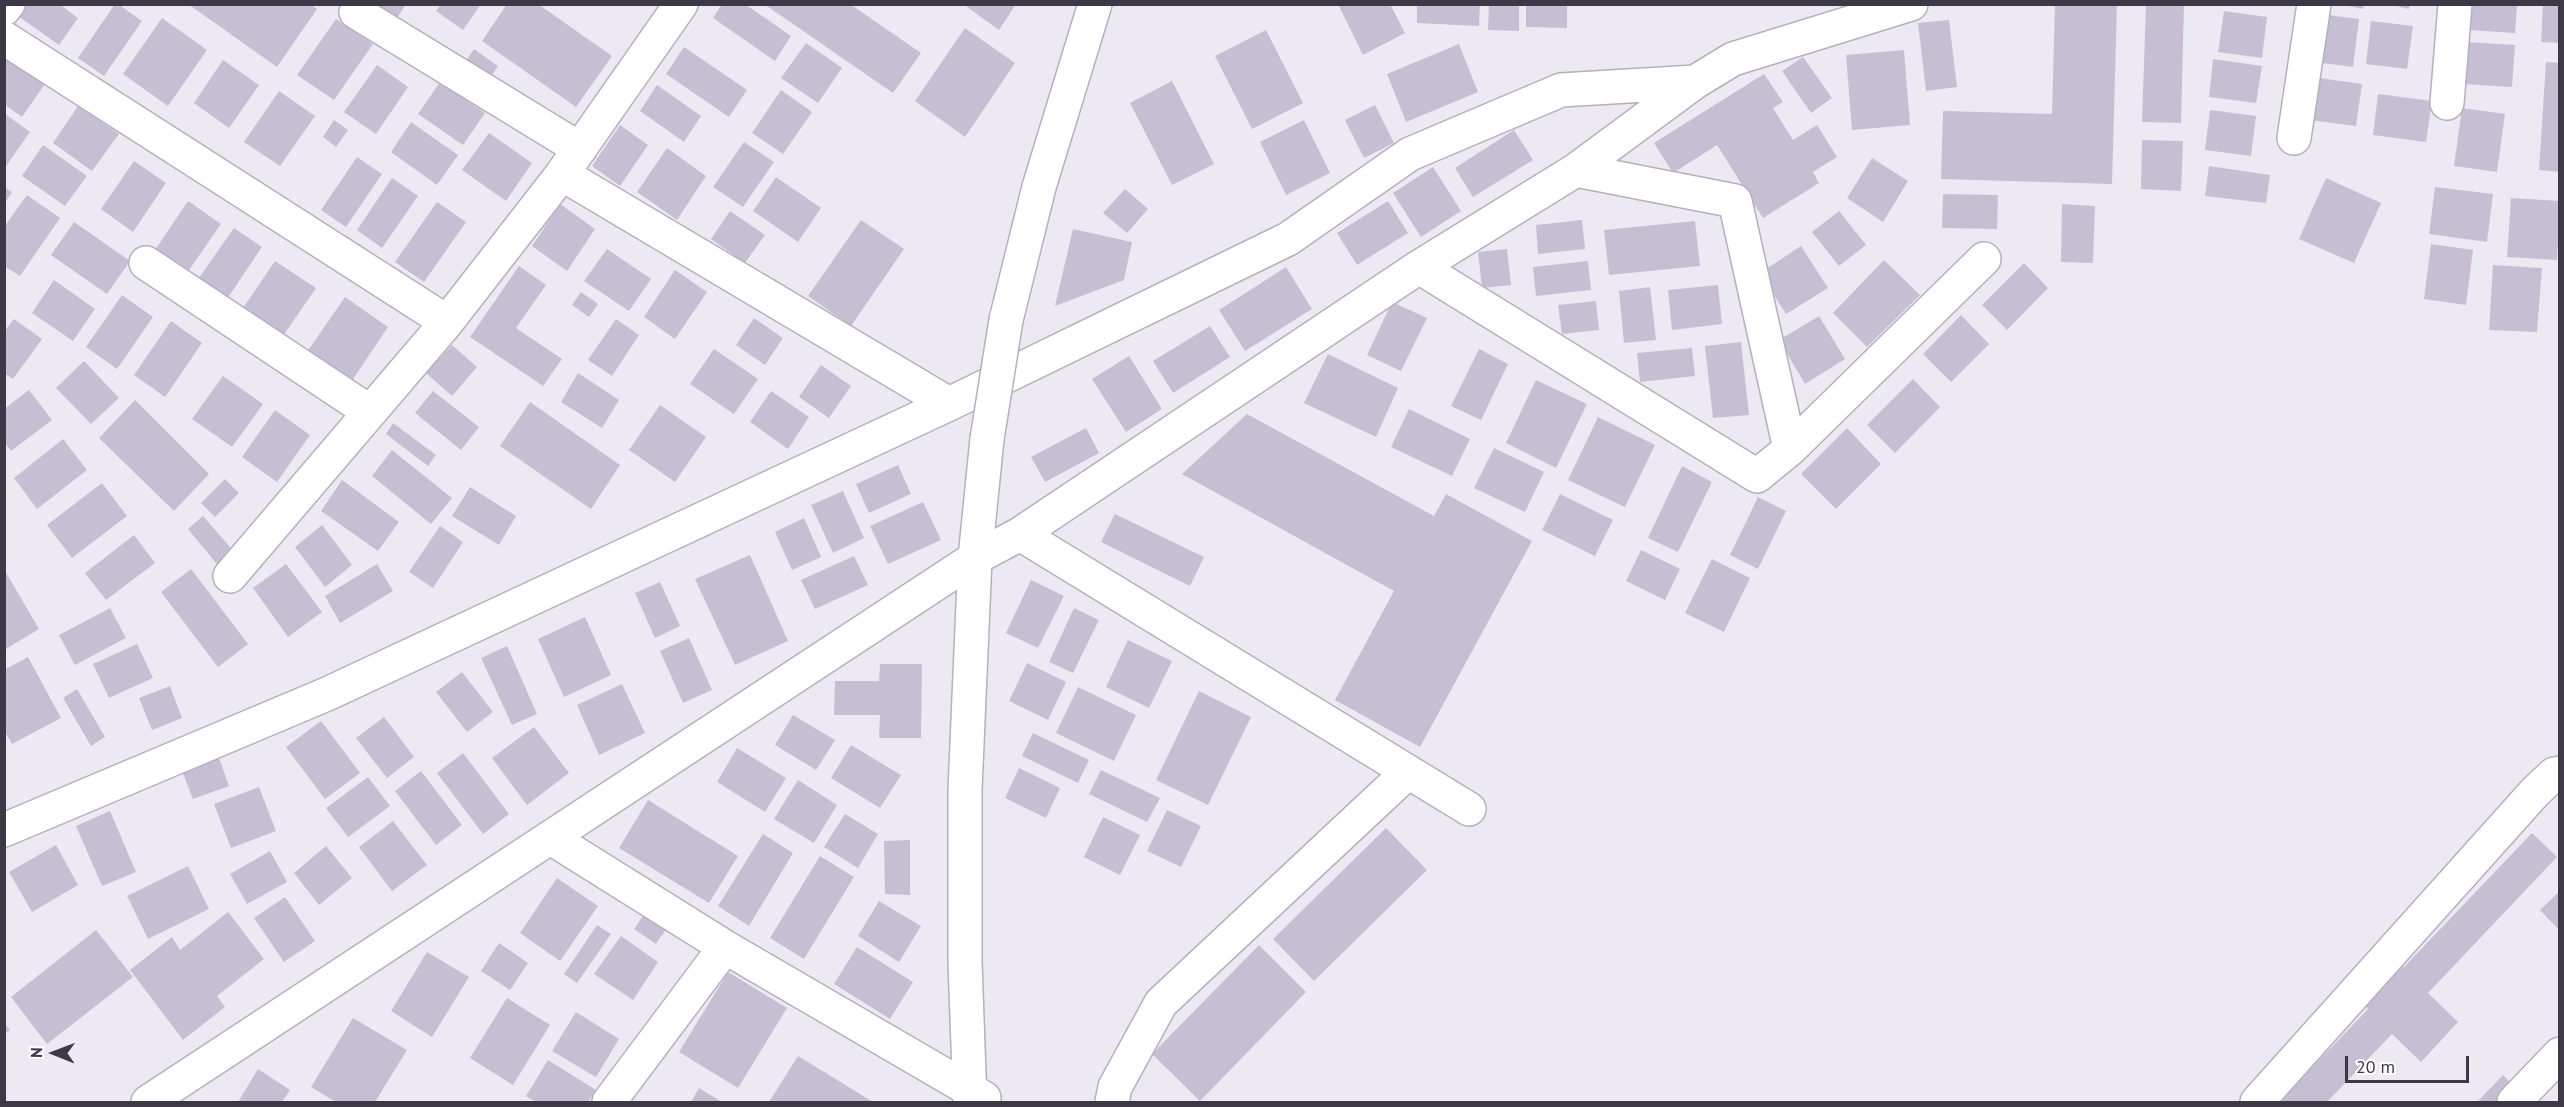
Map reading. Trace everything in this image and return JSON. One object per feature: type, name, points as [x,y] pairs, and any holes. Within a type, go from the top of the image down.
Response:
[{"type":"street","points":[[4,9],[8,4]]},
{"type":"street","points":[[230,576],[447,322],[571,161],[681,4]]},
{"type":"street","points":[[978,1098],[965,962],[965,790],[975,558],[987,439],[1006,320],[1039,187],[1095,4]]},
{"type":"street","points":[[148,1102],[975,558],[1020,534],[1419,267],[1576,170],[1695,82],[1733,59],[1911,4]]},
{"type":"street","points":[[2294,138],[2314,4]]},
{"type":"street","points":[[2447,103],[2455,4]]},
{"type":"street","points":[[356,12],[571,161],[949,404]]},
{"type":"street","points":[[4,38],[447,322]]},
{"type":"street","points":[[4,830],[327,694],[949,404],[1288,239],[1410,154],[1421,149],[1561,90],[1695,82]]},
{"type":"street","points":[[1576,170],[1735,201],[1790,449]]},
{"type":"street","points":[[1419,267],[1757,476],[1790,449],[1984,259]]},
{"type":"street","points":[[146,263],[370,412]]},
{"type":"street","points":[[1020,534],[1469,809]]},
{"type":"street","points":[[1112,1102],[1115,1087],[1161,1003],[1408,771]]},
{"type":"street","points":[[2257,1102],[2535,792],[2559,772]]},
{"type":"street","points":[[551,838],[725,947],[978,1098]]},
{"type":"street","points":[[609,1102],[725,947]]},
{"type":"street","points":[[2514,1102],[2559,1054]]},
{"type":"building","points":[[26,4],[59,4],[78,18],[59,45],[18,16]]},
{"type":"building","points":[[115,4],[142,21],[104,76],[78,58]]},
{"type":"building","points":[[188,4],[310,4],[317,9],[277,67]]},
{"type":"building","points":[[372,4],[406,4],[395,21]]},
{"type":"building","points":[[441,4],[481,4],[463,30],[436,11]]},
{"type":"building","points":[[507,4],[538,4],[612,56],[576,107],[482,41]]},
{"type":"building","points":[[722,4],[745,4],[791,36],[775,61],[713,18]]},
{"type":"building","points":[[764,4],[850,4],[921,53],[893,93]]},
{"type":"building","points":[[969,4],[1016,4],[999,30],[967,7]]},
{"type":"building","points":[[1338,4],[1390,4],[1405,33],[1363,55]]},
{"type":"building","points":[[1417,4],[1480,4],[1479,26],[1417,23]]},
{"type":"building","points":[[1489,4],[1519,4],[1519,31],[1488,30]]},
{"type":"building","points":[[1526,4],[1567,4],[1567,28],[1526,27]]},
{"type":"building","points":[[2055,4],[2117,4],[2112,184],[1941,179],[1943,111],[2052,114]]},
{"type":"building","points":[[2146,4],[2184,4],[2181,123],[2142,122]]},
{"type":"building","points":[[2338,4],[2364,4],[2363,9]]},
{"type":"building","points":[[2387,4],[2410,4],[2409,9]]},
{"type":"building","points":[[2470,4],[2517,4],[2515,33],[2469,30]]},
{"type":"building","points":[[2543,4],[2560,4],[2560,43],[2541,42]]},
{"type":"building","points":[[2224,11],[2267,17],[2262,58],[2218,52]]},
{"type":"building","points":[[2328,15],[2359,19],[2353,67],[2322,63]]},
{"type":"building","points":[[162,18],[207,50],[168,106],[123,74]]},
{"type":"building","points":[[336,19],[373,44],[334,100],[297,75]]},
{"type":"building","points":[[1949,20],[1957,87],[1926,91],[1918,23]]},
{"type":"building","points":[[2371,21],[2413,26],[2407,69],[2366,64]]},
{"type":"building","points":[[965,28],[1015,63],[965,137],[915,101]]},
{"type":"building","points":[[1266,30],[1303,103],[1252,129],[1215,56]]},
{"type":"building","points":[[2466,42],[2515,45],[2512,87],[2463,84]]},
{"type":"building","points":[[806,43],[842,68],[818,103],[781,78]]},
{"type":"building","points":[[1459,44],[1478,92],[1406,122],[1387,74]]},
{"type":"building","points":[[4,47],[49,78],[22,117],[4,104]]},
{"type":"building","points":[[684,47],[747,90],[729,117],[666,74]]},
{"type":"building","points":[[474,49],[498,66],[490,78],[466,61]]},
{"type":"building","points":[[1904,50],[1910,125],[1852,130],[1846,55]]},
{"type":"building","points":[[1803,57],[1832,98],[1811,113],[1782,71]]},
{"type":"building","points":[[2213,59],[2262,66],[2256,103],[2209,97]]},
{"type":"building","points":[[223,60],[259,85],[229,128],[194,103]]},
{"type":"building","points":[[2546,62],[2560,63],[2560,172],[2539,170]]},
{"type":"building","points":[[377,65],[408,87],[376,134],[344,112]]},
{"type":"building","points":[[1764,74],[1783,102],[1773,108],[1793,140],[1817,125],[1837,157],[1813,172],[1819,183],[1763,218],[1717,145],[1673,173],[1654,143]]},
{"type":"building","points":[[2313,77],[2362,84],[2356,126],[2309,120]]},
{"type":"building","points":[[1172,81],[1214,164],[1172,185],[1130,103]]},
{"type":"building","points":[[440,82],[485,113],[463,145],[418,114]]},
{"type":"building","points":[[657,85],[701,116],[684,142],[640,111]]},
{"type":"building","points":[[781,90],[812,112],[783,154],[752,133]]},
{"type":"building","points":[[279,91],[315,116],[280,166],[244,142]]},
{"type":"building","points":[[2378,94],[2432,101],[2426,142],[2373,135]]},
{"type":"building","points":[[1375,105],[1394,143],[1364,158],[1345,120]]},
{"type":"building","points":[[78,106],[119,134],[92,171],[53,143]]},
{"type":"building","points":[[2462,108],[2505,114],[2497,172],[2454,166]]},
{"type":"building","points":[[2210,110],[2256,116],[2251,156],[2205,150]]},
{"type":"building","points":[[4,113],[30,132],[4,169]]},
{"type":"building","points":[[334,120],[348,130],[336,147],[323,137]]},
{"type":"building","points":[[1304,120],[1330,173],[1286,195],[1260,142]]},
{"type":"building","points":[[411,122],[458,155],[437,185],[391,152]]},
{"type":"building","points":[[620,125],[648,145],[620,186],[592,166]]},
{"type":"building","points":[[1514,130],[1533,160],[1473,197],[1455,168]]},
{"type":"building","points":[[489,133],[532,163],[506,201],[462,170]]},
{"type":"building","points":[[2142,140],[2183,141],[2181,191],[2141,189]]},
{"type":"building","points":[[744,142],[774,162],[743,207],[713,187]]},
{"type":"building","points":[[43,145],[87,176],[65,206],[22,176]]},
{"type":"building","points":[[667,148],[706,176],[677,220],[637,192]]},
{"type":"building","points":[[357,157],[382,174],[346,227],[321,210]]},
{"type":"building","points":[[1872,158],[1908,181],[1883,222],[1847,198]]},
{"type":"building","points":[[134,161],[166,183],[133,232],[101,209]]},
{"type":"building","points":[[2209,166],[2270,175],[2266,203],[2205,196]]},
{"type":"building","points":[[1433,167],[1461,211],[1421,237],[1393,193]]},
{"type":"building","points":[[776,177],[821,208],[798,242],[753,211]]},
{"type":"building","points":[[392,178],[418,196],[382,248],[357,230]]},
{"type":"building","points":[[2326,178],[2381,203],[2354,263],[2299,239]]},
{"type":"building","points":[[4,187],[12,192],[4,204]]},
{"type":"building","points":[[2435,187],[2493,194],[2487,242],[2429,234]]},
{"type":"building","points":[[1125,189],[1148,209],[1127,233],[1103,213]]},
{"type":"building","points":[[1943,194],[1998,195],[1997,229],[1942,228]]},
{"type":"building","points":[[27,195],[60,218],[20,276],[4,266],[4,227]]},
{"type":"building","points":[[2511,198],[2560,201],[2557,260],[2507,257]]},
{"type":"building","points":[[188,201],[221,224],[187,273],[155,250]]},
{"type":"building","points":[[1388,201],[1408,233],[1357,265],[1337,233]]},
{"type":"building","points":[[437,202],[466,222],[424,282],[395,262]]},
{"type":"building","points":[[560,204],[595,229],[567,271],[532,246]]},
{"type":"building","points":[[2062,204],[2095,206],[2093,263],[2061,262]]},
{"type":"building","points":[[730,211],[765,235],[745,263],[711,239]]},
{"type":"building","points":[[1839,211],[1866,245],[1839,266],[1812,232]]},
{"type":"building","points":[[861,220],[904,249],[851,326],[808,296]]},
{"type":"building","points":[[1582,220],[1585,249],[1538,254],[1536,225]]},
{"type":"building","points":[[1695,221],[1700,266],[1609,275],[1604,230]]},
{"type":"building","points":[[74,222],[130,261],[107,294],[51,255]]},
{"type":"building","points":[[234,228],[262,247],[225,302],[196,282]]},
{"type":"building","points":[[1073,229],[1132,242],[1124,280],[1055,306]]},
{"type":"building","points":[[2431,244],[2473,250],[2466,305],[2424,299]]},
{"type":"building","points":[[1801,246],[1828,288],[1786,314],[1760,273]]},
{"type":"building","points":[[607,249],[651,279],[629,311],[584,281]]},
{"type":"building","points":[[1507,249],[1511,285],[1482,288],[1478,252]]},
{"type":"building","points":[[1884,260],[1920,295],[1867,347],[1833,313]]},
{"type":"building","points":[[275,261],[316,288],[281,339],[241,311]]},
{"type":"building","points":[[1588,261],[1591,290],[1536,296],[1533,267]]},
{"type":"building","points":[[2024,263],[2048,288],[2007,330],[1982,305]]},
{"type":"building","points":[[2493,265],[2542,268],[2537,332],[2489,330]]},
{"type":"building","points":[[519,266],[546,285],[516,328],[562,359],[543,386],[470,337]]},
{"type":"building","points":[[1286,267],[1312,309],[1245,351],[1219,310]]},
{"type":"building","points":[[675,270],[707,292],[675,339],[644,317]]},
{"type":"building","points":[[54,280],[95,309],[73,341],[32,313]]},
{"type":"building","points":[[1718,285],[1722,324],[1672,330],[1668,290]]},
{"type":"building","points":[[1650,287],[1656,340],[1624,343],[1619,291]]},
{"type":"building","points":[[581,292],[598,304],[589,317],[572,305]]},
{"type":"building","points":[[122,295],[153,317],[117,369],[86,347]]},
{"type":"building","points":[[345,297],[388,327],[351,382],[307,352]]},
{"type":"building","points":[[1596,301],[1599,330],[1562,334],[1558,305]]},
{"type":"building","points":[[1392,302],[1427,318],[1401,371],[1367,355]]},
{"type":"building","points":[[1961,315],[1989,344],[1951,382],[1923,354]]},
{"type":"building","points":[[1819,316],[1845,359],[1805,384],[1779,340]]},
{"type":"building","points":[[754,318],[783,338],[765,365],[736,345]]},
{"type":"building","points":[[14,319],[42,339],[13,379],[4,373],[4,332]]},
{"type":"building","points":[[616,319],[639,335],[612,376],[588,360]]},
{"type":"building","points":[[171,321],[202,343],[165,397],[134,375]]},
{"type":"building","points":[[1210,326],[1230,357],[1173,393],[1153,361]]},
{"type":"building","points":[[1741,342],[1749,415],[1713,418],[1705,346]]},
{"type":"building","points":[[452,345],[477,367],[452,396],[426,373]]},
{"type":"building","points":[[1692,348],[1695,376],[1640,382],[1637,353]]},
{"type":"building","points":[[714,349],[758,379],[734,414],[690,384]]},
{"type":"building","points":[[1479,349],[1508,364],[1481,420],[1451,406]]},
{"type":"building","points":[[1328,354],[1398,388],[1376,437],[1304,403]]},
{"type":"building","points":[[1129,356],[1162,409],[1126,432],[1092,379]]},
{"type":"building","points":[[84,361],[119,398],[91,424],[56,388]]},
{"type":"building","points":[[821,365],[851,386],[829,418],[799,397]]},
{"type":"building","points":[[578,373],[619,400],[602,428],[561,402]]},
{"type":"building","points":[[223,376],[263,404],[232,447],[192,419]]},
{"type":"building","points":[[1913,379],[1940,407],[1895,453],[1867,425]]},
{"type":"building","points":[[1536,380],[1587,404],[1556,468],[1506,443]]},
{"type":"building","points":[[29,390],[52,420],[11,451],[4,442],[4,409]]},
{"type":"building","points":[[433,391],[479,427],[461,450],[415,413]]},
{"type":"building","points":[[771,391],[809,417],[788,449],[750,422]]},
{"type":"building","points":[[135,400],[209,474],[174,511],[99,438]]},
{"type":"building","points":[[530,402],[620,465],[591,509],[500,446]]},
{"type":"building","points":[[660,405],[706,437],[675,482],[629,450]]},
{"type":"building","points":[[1409,409],[1470,439],[1452,476],[1391,447]]},
{"type":"building","points":[[275,410],[310,435],[277,482],[242,457]]},
{"type":"building","points":[[1247,414],[1434,516],[1446,494],[1532,541],[1420,747],[1335,700],[1394,591],[1182,474]]},
{"type":"building","points":[[1598,417],[1655,445],[1625,507],[1568,480]]},
{"type":"building","points":[[393,423],[436,455],[428,466],[386,434]]},
{"type":"building","points":[[1086,428],[1099,453],[1045,482],[1031,457]]},
{"type":"building","points":[[1847,428],[1881,464],[1836,509],[1801,474]]},
{"type":"building","points":[[63,439],[87,470],[37,509],[14,478]]},
{"type":"building","points":[[1494,448],[1544,472],[1525,512],[1474,488]]},
{"type":"building","points":[[392,450],[452,498],[431,524],[372,476]]},
{"type":"building","points":[[898,465],[911,494],[869,513],[856,484]]},
{"type":"building","points":[[1682,466],[1712,482],[1678,552],[1648,538]]},
{"type":"building","points":[[225,479],[239,493],[215,517],[201,503]]},
{"type":"building","points":[[342,480],[399,522],[378,551],[321,511]]},
{"type":"building","points":[[102,483],[127,516],[72,558],[47,525]]},
{"type":"building","points":[[470,487],[516,516],[499,545],[452,516]]},
{"type":"building","points":[[843,491],[864,538],[833,553],[811,505]]},
{"type":"building","points":[[1560,494],[1613,520],[1595,556],[1542,530]]},
{"type":"building","points":[[1758,497],[1786,511],[1758,569],[1730,555]]},
{"type":"building","points":[[923,502],[941,540],[888,564],[870,526]]},
{"type":"building","points":[[1115,514],[1204,557],[1190,586],[1101,542]]},
{"type":"building","points":[[203,516],[237,555],[221,569],[188,529]]},
{"type":"building","points":[[804,518],[821,557],[792,570],[775,532]]},
{"type":"building","points":[[322,525],[352,565],[325,587],[295,547]]},
{"type":"building","points":[[440,526],[463,542],[433,588],[409,572]]},
{"type":"building","points":[[134,535],[155,563],[106,600],[85,573]]},
{"type":"building","points":[[1641,550],[1680,569],[1665,600],[1626,581]]},
{"type":"building","points":[[750,555],[788,641],[735,665],[695,579]]},
{"type":"building","points":[[854,556],[868,585],[815,609],[801,580]]},
{"type":"building","points":[[1712,559],[1750,578],[1724,632],[1685,613]]},
{"type":"building","points":[[286,564],[322,612],[288,637],[253,588]]},
{"type":"building","points":[[377,564],[393,591],[340,623],[325,596]]},
{"type":"building","points":[[4,569],[39,629],[4,650]]},
{"type":"building","points":[[191,569],[248,644],[218,667],[161,592]]},
{"type":"building","points":[[1031,580],[1064,596],[1038,648],[1006,633]]},
{"type":"building","points":[[660,582],[680,626],[655,638],[635,593]]},
{"type":"building","points":[[110,608],[126,638],[75,665],[59,635]]},
{"type":"building","points":[[1074,608],[1099,620],[1073,673],[1049,662]]},
{"type":"building","points":[[585,617],[611,675],[564,697],[538,639]]},
{"type":"building","points":[[689,638],[712,690],[683,703],[660,651]]},
{"type":"building","points":[[1128,640],[1172,661],[1149,708],[1106,687]]},
{"type":"building","points":[[137,644],[153,678],[109,698],[93,664]]},
{"type":"building","points":[[507,646],[537,714],[512,725],[481,658]]},
{"type":"building","points":[[28,657],[61,718],[12,744],[4,730],[4,670]]},
{"type":"building","points":[[1027,663],[1066,682],[1048,720],[1009,701]]},
{"type":"building","points":[[880,664],[922,664],[921,738],[879,738],[880,715],[834,715],[835,681],[879,681]]},
{"type":"building","points":[[462,672],[493,712],[467,732],[436,692]]},
{"type":"building","points":[[622,684],[645,733],[599,755],[577,705]]},
{"type":"building","points":[[170,686],[182,718],[152,730],[139,698]]},
{"type":"building","points":[[1078,687],[1136,715],[1114,761],[1056,733]]},
{"type":"building","points":[[77,689],[105,737],[91,746],[63,698]]},
{"type":"building","points":[[1199,691],[1251,717],[1208,805],[1156,780]]},
{"type":"building","points":[[793,715],[835,740],[816,770],[775,745]]},
{"type":"building","points":[[384,717],[414,757],[387,778],[356,738]]},
{"type":"building","points":[[321,721],[360,773],[325,799],[286,747]]},
{"type":"building","points":[[534,727],[569,773],[527,805],[492,758]]},
{"type":"building","points":[[1033,733],[1089,760],[1078,783],[1022,756]]},
{"type":"building","points":[[851,745],[901,775],[880,808],[831,778]]},
{"type":"building","points":[[737,748],[786,778],[765,812],[717,782]]},
{"type":"building","points":[[463,753],[509,814],[483,834],[437,773]]},
{"type":"building","points":[[219,758],[229,786],[193,799],[182,771]]},
{"type":"building","points":[[1019,768],[1060,788],[1046,818],[1005,798]]},
{"type":"building","points":[[1101,770],[1160,798],[1147,822],[1089,794]]},
{"type":"building","points":[[421,771],[462,825],[436,845],[395,791]]},
{"type":"building","points":[[368,777],[390,806],[348,837],[326,808]]},
{"type":"building","points":[[798,780],[837,805],[814,843],[774,819]]},
{"type":"building","points":[[259,787],[276,831],[231,848],[214,804]]},
{"type":"building","points":[[648,800],[738,856],[709,903],[619,848]]},
{"type":"building","points":[[1167,810],[1201,826],[1181,867],[1147,851]]},
{"type":"building","points":[[110,811],[136,872],[102,886],[76,826]]},
{"type":"building","points":[[845,814],[878,834],[858,868],[824,847]]},
{"type":"building","points":[[1103,817],[1140,835],[1120,875],[1084,857]]},
{"type":"building","points":[[393,821],[427,865],[392,891],[359,847]]},
{"type":"building","points":[[1386,828],[1427,870],[1314,981],[1273,939]]},
{"type":"building","points":[[2532,833],[2557,857],[2428,993],[2458,1022],[2421,1062],[2392,1034],[2327,1102],[2279,1102],[2368,1009],[2364,1004],[2402,965],[2404,967]]},
{"type":"building","points":[[763,834],[793,853],[749,926],[718,906]]},
{"type":"building","points":[[910,840],[910,895],[885,894],[884,841]]},
{"type":"building","points":[[56,845],[78,885],[32,912],[9,872]]},
{"type":"building","points":[[326,846],[352,878],[319,905],[294,873]]},
{"type":"building","points":[[270,851],[287,882],[247,904],[230,874]]},
{"type":"building","points":[[820,856],[854,877],[804,959],[770,938]]},
{"type":"building","points":[[188,866],[209,909],[148,939],[127,896]]},
{"type":"building","points":[[557,878],[598,906],[560,961],[520,933]]},
{"type":"building","points":[[2560,891],[2560,931],[2540,910]]},
{"type":"building","points":[[285,897],[315,941],[284,962],[254,918]]},
{"type":"building","points":[[879,901],[921,926],[899,962],[858,936]]},
{"type":"building","points":[[649,907],[671,922],[656,944],[634,929]]},
{"type":"building","points":[[228,912],[264,959],[217,996],[225,1007],[183,1040],[130,970],[172,937],[180,950]]},
{"type":"building","points":[[597,925],[611,934],[577,983],[564,974]]},
{"type":"building","points":[[96,930],[133,977],[47,1044],[11,997]]},
{"type":"building","points":[[621,936],[658,962],[633,1000],[594,974]]},
{"type":"building","points":[[499,943],[528,963],[510,990],[481,971]]},
{"type":"building","points":[[1259,945],[1306,992],[1200,1101],[1152,1054]]},
{"type":"building","points":[[857,947],[913,982],[890,1019],[834,984]]},
{"type":"building","points":[[427,952],[469,977],[432,1037],[391,1011]]},
{"type":"building","points":[[728,972],[787,1008],[738,1088],[679,1052]]},
{"type":"building","points":[[507,998],[550,1025],[513,1085],[470,1058]]},
{"type":"building","points":[[576,1012],[619,1039],[596,1077],[552,1051]]},
{"type":"building","points":[[353,1018],[407,1050],[375,1102],[336,1102],[311,1087]]},
{"type":"building","points":[[4,1022],[10,1030],[4,1034]]},
{"type":"building","points":[[798,1056],[873,1102],[769,1102]]},
{"type":"building","points":[[548,1060],[596,1090],[588,1102],[536,1102],[526,1096]]},
{"type":"building","points":[[258,1069],[290,1090],[282,1102],[238,1102]]},
{"type":"building","points":[[2503,1075],[2516,1088],[2502,1102],[2478,1101]]},
{"type":"building","points":[[699,1088],[722,1102],[691,1102]]}]
